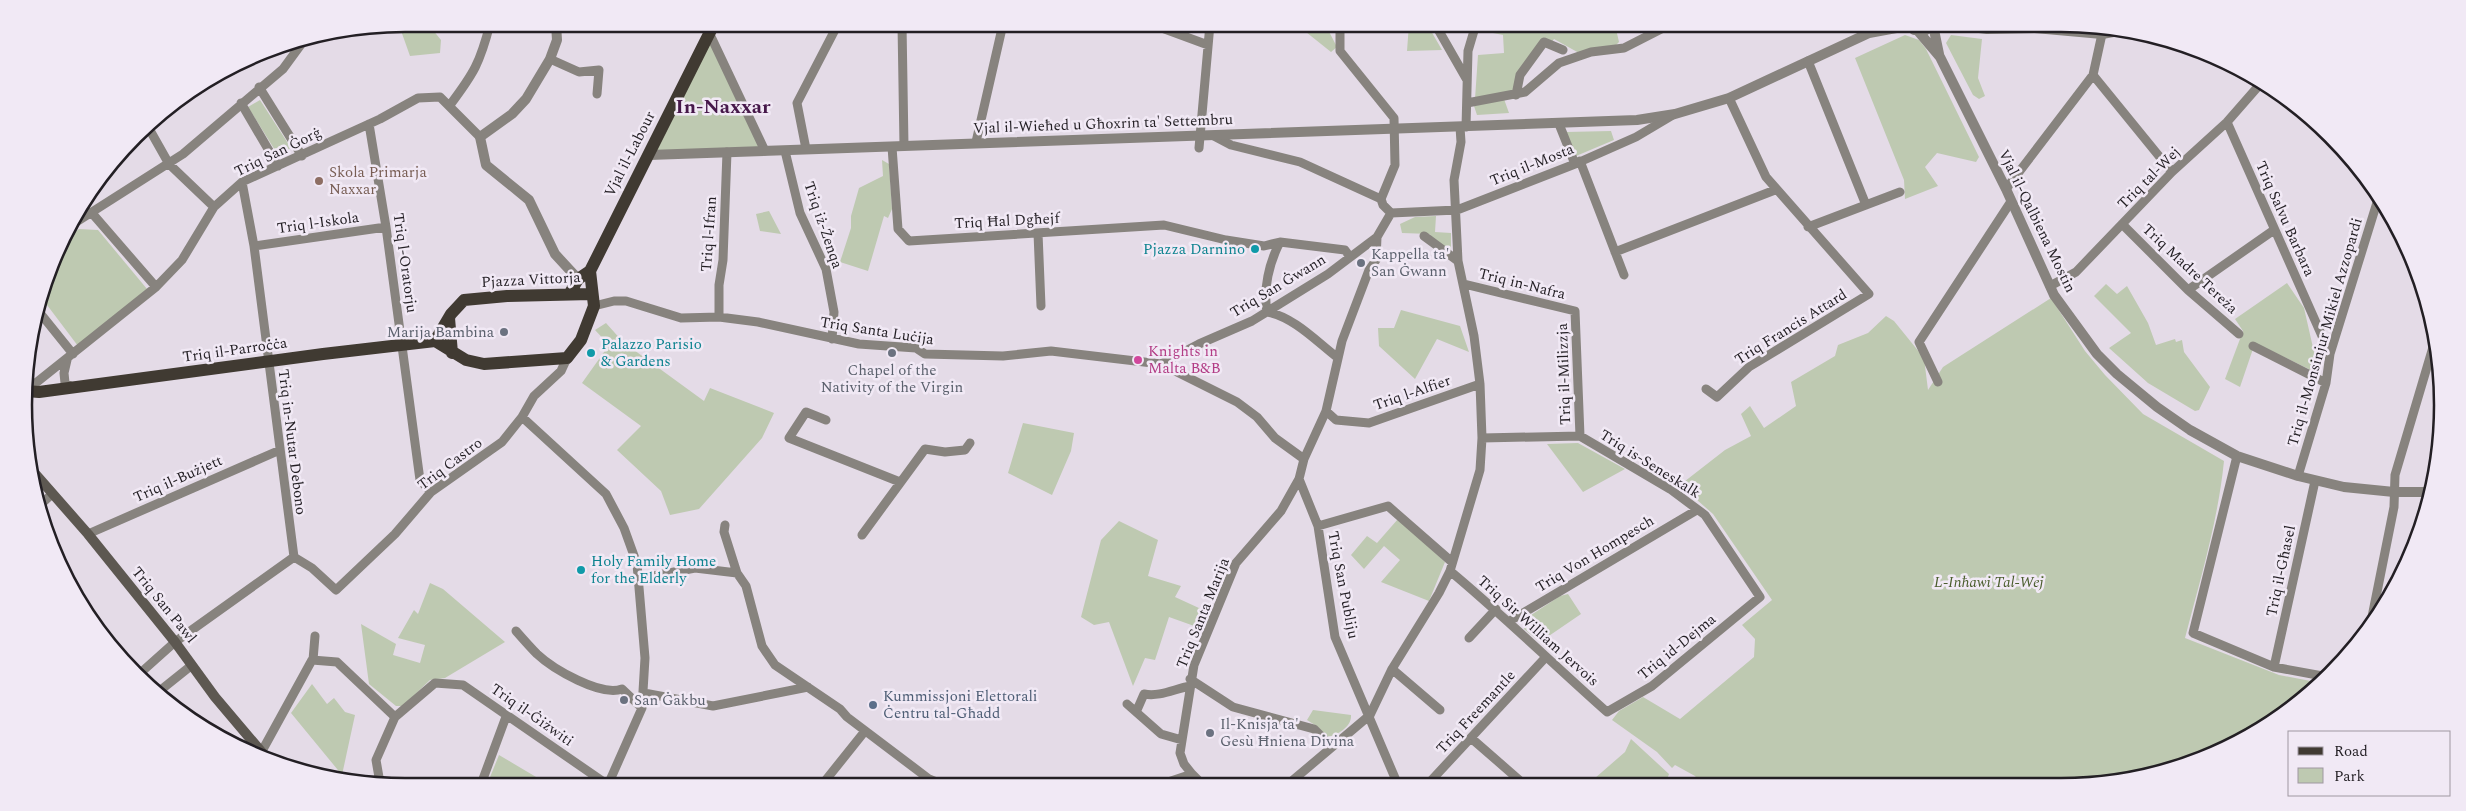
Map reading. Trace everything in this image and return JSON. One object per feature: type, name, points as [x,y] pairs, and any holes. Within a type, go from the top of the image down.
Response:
[{"type":"main road","name":"Vjal il-Labour","points":[[570,294],[578,279],[590,271],[649,155],[708,32]]},
{"type":"main road","points":[[435,341],[466,360],[484,364],[567,358],[581,340],[593,300],[590,271]]},
{"type":"main road","name":"Pjazza Vittorja","points":[[435,341],[449,318],[464,300],[570,294],[593,300]]},
{"type":"main road","points":[[449,318],[452,353]]},
{"type":"main road","name":"Triq il-Parroċċa","points":[[33,393],[435,341]]},
{"type":"main road","name":"Triq San Pawl","points":[[40,480],[88,534],[175,642],[215,696],[260,749]]},
{"type":"street","points":[[450,105],[472,76],[482,58],[488,32]]},
{"type":"street","points":[[556,32],[557,40],[550,59],[526,99],[512,114],[480,137],[486,165],[529,200],[555,254],[578,279]]},
{"type":"street","points":[[712,32],[765,151]]},
{"type":"street","points":[[806,149],[797,104],[834,32]]},
{"type":"street","points":[[902,32],[904,146]]},
{"type":"street","points":[[976,142],[1001,32]]},
{"type":"street","points":[[1173,32],[1208,45]]},
{"type":"street","points":[[1198,148],[1209,32]]},
{"type":"street","points":[[1299,479],[1304,459],[1326,411],[1342,341],[1369,270],[1376,260],[1377,237],[1391,213],[1383,205],[1381,199],[1395,165],[1394,118],[1340,51],[1341,32]]},
{"type":"street","points":[[1440,32],[1467,80]]},
{"type":"street","points":[[1295,778],[1370,715],[1392,669],[1450,571],[1480,470],[1482,438],[1480,384],[1474,336],[1458,261],[1457,210],[1454,180],[1467,103],[1468,51],[1472,32]]},
{"type":"street","points":[[1467,103],[1525,92],[1559,63],[1591,52],[1624,48],[1655,32]]},
{"type":"street","name":"Vjal il-Wieħed u Għoxrin ta' Settembru","points":[[649,155],[892,147],[976,142],[1200,137],[1637,120],[1675,114],[1729,98],[1873,32]]},
{"type":"street","name":"Vjal il-Qalbiena Mostin","points":[[1920,32],[1940,57],[2006,189],[2010,203],[2050,286],[2097,354],[2117,374],[2157,407],[2236,456],[2315,481],[2394,492],[2423,492]]},
{"type":"street","name":"Vjal il-Qalbiena Mostin","points":[[1935,32],[1940,57]]},
{"type":"street","points":[[2006,189],[2093,75],[2102,35]]},
{"type":"street","points":[[1516,95],[1520,75],[1544,42],[1563,50]]},
{"type":"street","points":[[83,217],[169,164],[259,87],[283,69],[298,48]]},
{"type":"street","points":[[550,59],[579,72],[599,70],[597,94]]},
{"type":"street","points":[[1808,61],[1866,205]]},
{"type":"street","points":[[2093,75],[2172,172]]},
{"type":"street","points":[[259,87],[302,156]]},
{"type":"street","name":"Triq tal-Wej","points":[[2050,286],[2076,272],[2172,172],[2227,122],[2257,88]]},
{"type":"street","name":"Triq San Ġorġ","points":[[33,390],[156,286],[182,260],[214,207],[242,182],[302,156],[418,98],[440,97],[480,137]]},
{"type":"street","points":[[1729,98],[1766,177],[1808,227],[1900,192]]},
{"type":"street","points":[[241,103],[278,166]]},
{"type":"street","name":"Triq il-Mosta","points":[[1391,213],[1457,210],[1636,137],[1675,114]]},
{"type":"street","name":"Triq Salvu Barbara","points":[[2227,122],[2330,354]]},
{"type":"street","name":"Triq l-Oratorju","points":[[369,124],[403,345],[420,480],[431,492]]},
{"type":"street","points":[[1559,124],[1578,162],[1624,275]]},
{"type":"street","points":[[152,133],[169,164],[214,207]]},
{"type":"street","points":[[1214,136],[1231,145],[1300,162],[1381,199]]},
{"type":"street","name":"Triq Ħal Dgħejf","points":[[892,147],[898,229],[909,241],[1164,225],[1264,246],[1280,242]]},
{"type":"street","name":"Triq iż-Żenqa","points":[[785,151],[800,213],[826,269],[834,312],[832,339]]},
{"type":"street","name":"Triq l-Ifran","points":[[719,318],[718,285],[724,260],[727,152]]},
{"type":"street","name":"Triq in-Nutar Debono","points":[[242,182],[254,246],[294,557]]},
{"type":"street","points":[[1615,252],[1775,190]]},
{"type":"street","points":[[1938,382],[1919,342],[2010,203]]},
{"type":"street","name":"Triq il-Monsinjur Mikiel Azzopardi","points":[[2298,476],[2326,383],[2330,354],[2376,206]]},
{"type":"street","points":[[91,212],[156,286]]},
{"type":"street","name":"Triq Madre Tereża","points":[[2122,224],[2188,290],[2239,334]]},
{"type":"street","name":"Triq l-Iskola","points":[[254,246],[386,227]]},
{"type":"street","name":"Triq Francis Attard","points":[[1706,389],[1717,396],[1748,367],[1869,294],[1808,227]]},
{"type":"street","points":[[2188,290],[2274,230]]},
{"type":"street","points":[[1038,233],[1041,306]]},
{"type":"street","points":[[1424,236],[1458,261]]},
{"type":"street","name":"Triq San Ġwann","points":[[1161,364],[1267,312],[1328,274],[1377,237]]},
{"type":"street","points":[[1338,358],[1300,328],[1275,313],[1267,312],[1265,299],[1266,284],[1280,242],[1345,250],[1350,257]]},
{"type":"street","name":"Triq in-Nafra","points":[[1464,284],[1575,311]]},
{"type":"street","name":"Triq Santa Luċija","points":[[593,300],[626,301],[681,318],[719,318],[758,322],[858,344],[916,348],[925,354],[1003,356],[1051,351],[1161,364]]},
{"type":"street","name":"Triq il-Milizzja","points":[[1575,311],[1580,436]]},
{"type":"street","points":[[43,318],[70,357],[56,390]]},
{"type":"street","points":[[2253,346],[2326,383]]},
{"type":"street","name":"Triq Castro","points":[[294,557],[312,568],[336,590],[415,512],[431,492],[502,442],[522,417],[534,396],[561,371],[567,358]]},
{"type":"street","points":[[2374,609],[2394,507],[2395,475],[2431,363]]},
{"type":"street","points":[[1161,364],[1237,402],[1256,417],[1275,438],[1304,459]]},
{"type":"street","points":[[64,373],[66,382],[74,388]]},
{"type":"street","name":"Triq l-Alfier","points":[[1326,411],[1336,420],[1369,423],[1480,384]]},
{"type":"street","points":[[826,420],[806,412],[789,438],[900,482]]},
{"type":"street","points":[[522,417],[606,494],[627,526],[637,564],[645,658],[644,693],[642,708],[611,778]]},
{"type":"street","name":"Triq is-Seneskalk","points":[[1482,438],[1580,436],[1670,490],[1705,515],[1760,597]]},
{"type":"street","points":[[862,535],[925,448],[945,452],[965,450],[970,443]]},
{"type":"street","name":"Triq il-Bużjett","points":[[88,534],[280,450]]},
{"type":"street","points":[[2236,456],[2193,633],[2274,667],[2318,675]]},
{"type":"street","name":"Triq San Publiju","points":[[1299,479],[1318,526],[1336,637],[1395,778]]},
{"type":"street","name":"Triq Santa Marija","points":[[1196,778],[1184,764],[1180,753],[1194,665],[1236,563],[1282,511],[1299,479]]},
{"type":"street","name":"Triq il-Għasel","points":[[2274,667],[2315,481]]},
{"type":"street","points":[[45,501],[52,494]]},
{"type":"street","points":[[1318,526],[1388,506],[1452,562]]},
{"type":"street","name":"Triq Von Hompesch","points":[[1508,622],[1697,510]]},
{"type":"street","points":[[725,525],[724,532],[737,572],[746,586],[762,646],[775,665],[840,709],[927,778]]},
{"type":"street","points":[[143,670],[175,642],[294,557]]},
{"type":"street","points":[[638,579],[694,568],[737,572]]},
{"type":"street","name":"Triq Sir William Jervois","points":[[1450,571],[1496,609],[1545,658],[1607,712]]},
{"type":"street","name":"Triq id-Dejma","points":[[1607,712],[1652,686],[1760,597]]},
{"type":"street","points":[[1469,638],[1496,609]]},
{"type":"street","points":[[516,632],[538,656],[583,684],[615,692],[622,689],[642,708]]},
{"type":"street","points":[[263,750],[313,660],[315,636]]},
{"type":"street","name":"Triq Freemantle","points":[[1434,778],[1545,658]]},
{"type":"street","points":[[313,660],[337,662],[396,717],[376,760],[380,778]]},
{"type":"street","points":[[163,688],[192,665]]},
{"type":"street","points":[[1392,669],[1440,710]]},
{"type":"street","name":"Triq il-Ġiżwiti","points":[[396,717],[435,683],[463,685],[597,778]]},
{"type":"street","points":[[1137,710],[1144,694],[1156,697],[1190,683],[1233,707],[1314,729],[1332,747]]},
{"type":"street","points":[[644,693],[683,702],[713,706],[808,687]]},
{"type":"street","points":[[1127,704],[1137,710],[1161,734],[1182,740]]},
{"type":"street","points":[[483,778],[507,714]]},
{"type":"street","points":[[828,778],[866,731]]},
{"type":"street","points":[[1471,738],[1517,778]]},
{"type":"street","points":[[1180,778],[1192,774]]},
{"type":"green space","points":[[402,32],[434,32],[441,40],[440,53],[410,56]]},
{"type":"green space","points":[[1306,32],[1329,32],[1337,47],[1331,52]]},
{"type":"green space","points":[[1408,32],[1432,32],[1442,50],[1407,51]]},
{"type":"green space","points":[[1488,32],[1617,32],[1619,42],[1614,47],[1579,53],[1554,39],[1552,42],[1541,41],[1511,93],[1475,99],[1478,55],[1504,53],[1503,35]]},
{"type":"green space","points":[[710,33],[765,151],[649,155]]},
{"type":"green space","points":[[1905,35],[1919,40],[1926,49],[1979,157],[1976,162],[1937,153],[1925,167],[1938,186],[1905,199],[1904,180],[1855,58]]},
{"type":"green space","points":[[1951,35],[1982,39],[1978,78],[1985,96],[1979,99],[1973,95],[1946,43]]},
{"type":"green space","points":[[1504,99],[1509,113],[1477,115],[1474,106]]},
{"type":"green space","points":[[260,100],[291,148],[278,155],[248,107]]},
{"type":"green space","points":[[1611,131],[1614,140],[1576,156],[1566,132]]},
{"type":"green space","points":[[882,160],[889,164],[892,209],[888,218],[884,216],[868,271],[840,262],[851,228],[851,216],[859,188],[883,176]]},
{"type":"green space","points":[[769,211],[781,234],[760,231],[756,214]]},
{"type":"green space","points":[[1436,216],[1435,232],[1451,233],[1451,250],[1432,240],[1430,234],[1402,233],[1400,224],[1415,217]]},
{"type":"green space","points":[[79,229],[98,230],[147,289],[78,346],[46,304],[61,263],[76,231]]},
{"type":"green space","points":[[2287,283],[2304,308],[2319,374],[2255,343],[2240,387],[2225,379],[2243,331],[2235,319]]},
{"type":"green space","points":[[2106,284],[2117,294],[2127,286],[2148,323],[2156,345],[2175,339],[2176,342],[2182,340],[2184,352],[2210,387],[2199,410],[2195,411],[2148,383],[2109,348],[2131,333],[2094,296]]},
{"type":"green space","name":"L-Inħawi Tal-Wej","points":[[2051,298],[2085,351],[2105,375],[2143,414],[2224,461],[2213,528],[2185,638],[2279,675],[2311,681],[2268,716],[2225,740],[2180,759],[2157,766],[2109,775],[2085,778],[1697,778],[1675,765],[1672,768],[1657,752],[1612,720],[1619,711],[1643,697],[1680,719],[1754,657],[1755,639],[1742,625],[1772,600],[1713,514],[1680,485],[1725,450],[1751,436],[1741,414],[1750,406],[1764,428],[1796,406],[1791,382],[1835,356],[1838,345],[1868,333],[1886,316],[1894,321],[1924,358],[1928,390],[1943,367]]},
{"type":"green space","points":[[1401,310],[1460,326],[1469,352],[1437,339],[1415,379],[1379,346],[1378,328],[1394,328]]},
{"type":"green space","name":"Palazzo Parisio & Gardens","points":[[606,323],[623,342],[704,401],[710,388],[774,413],[762,438],[699,509],[670,515],[661,491],[617,450],[641,426],[582,383],[609,345],[595,330]]},
{"type":"green space","points":[[1023,423],[1074,433],[1071,451],[1052,495],[1008,473]]},
{"type":"green space","points":[[1578,443],[1625,469],[1583,492],[1547,444]]},
{"type":"green space","points":[[1398,519],[1445,562],[1429,601],[1381,582],[1400,560],[1384,546],[1364,569],[1351,555],[1367,536],[1377,543]]},
{"type":"green space","points":[[1119,521],[1158,540],[1148,576],[1181,586],[1175,597],[1212,614],[1207,627],[1198,623],[1197,627],[1169,617],[1155,660],[1145,658],[1133,686],[1109,622],[1094,625],[1081,617],[1101,540]]},
{"type":"green space","points":[[430,583],[443,589],[505,642],[445,678],[430,680],[403,706],[396,706],[369,684],[361,624],[396,644],[393,655],[420,663],[425,645],[398,638],[414,610],[418,614]]},
{"type":"green space","points":[[1568,594],[1581,614],[1540,642],[1524,629],[1525,619],[1560,596]]},
{"type":"green space","points":[[312,684],[327,704],[334,698],[345,712],[355,715],[343,773],[340,772],[291,713]]},
{"type":"green space","points":[[1313,710],[1351,715],[1351,719],[1343,730],[1327,737],[1318,727],[1307,720]]},
{"type":"green space","points":[[1631,739],[1669,774],[1668,778],[1595,778],[1625,752]]},
{"type":"green space","points":[[499,755],[538,778],[490,778]]},
{"type":"place","name":"Skola Primarja Naxxar","points":[[319,181]]},
{"type":"place","name":"Pjazza Darnino","points":[[1255,249]]},
{"type":"place","name":"Kappella ta' San Ġwann","points":[[1361,263]]},
{"type":"place","name":"Marija Bambina","points":[[504,332]]},
{"type":"place","name":"Palazzo Parisio & Gardens","points":[[591,353]]},
{"type":"place","name":"Chapel of the Nativity of the Virgin","points":[[892,353]]},
{"type":"place","name":"Knights in Malta B&B","points":[[1138,360]]},
{"type":"place","name":"Holy Family Home for the Elderly","points":[[581,570]]},
{"type":"place","name":"San Ġakbu","points":[[624,700]]},
{"type":"place","name":"Kummissjoni Elettorali Ċentru tal-Għadd","points":[[873,705]]},
{"type":"place","name":"Il-Knisja ta' Gesù Ħniena Divina","points":[[1210,733]]},
{"type":"district","name":"In-Naxxar","points":[[723,107]]}]
